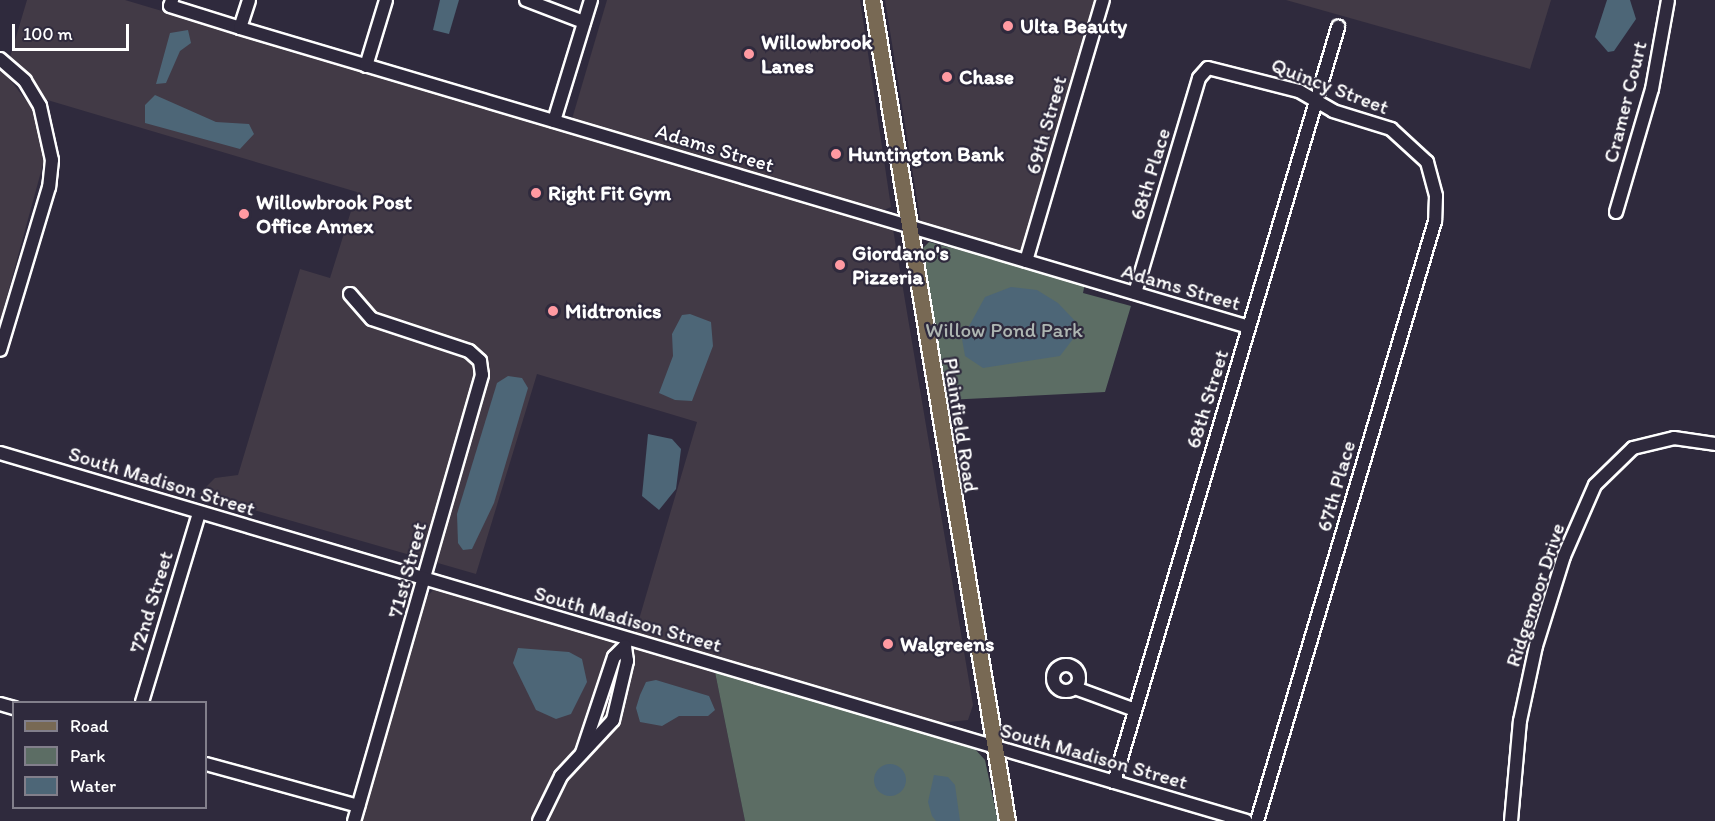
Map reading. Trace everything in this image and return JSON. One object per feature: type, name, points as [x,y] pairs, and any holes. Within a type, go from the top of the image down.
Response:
[{"type":"main road","name":"Plainfield Road","points":[[872,0],[991,746],[1007,821]]},
{"type":"street","points":[[240,28],[249,0]]},
{"type":"street","points":[[366,66],[386,0]]},
{"type":"street","points":[[526,0],[584,22]]},
{"type":"street","points":[[554,121],[591,0]]},
{"type":"street","name":"69th Street","points":[[1026,261],[1103,0]]},
{"type":"street","name":"Cramer Court","points":[[1616,212],[1652,89],[1668,0]]},
{"type":"street","name":"Adams Street","points":[[171,3],[240,28],[366,66],[1249,327]]},
{"type":"street","name":"68th Street","points":[[1114,782],[1338,27]]},
{"type":"street","points":[[0,59],[25,81],[40,106],[52,160],[49,187],[0,350]]},
{"type":"street","name":"Quincy Street","points":[[1208,68],[1299,91],[1316,101],[1390,129],[1427,162]]},
{"type":"street","name":"68th Place","points":[[1135,293],[1199,78],[1208,68]]},
{"type":"street","name":"67th Place","points":[[1257,821],[1435,221],[1436,196],[1427,162]]},
{"type":"street","name":"71st Street","points":[[350,294],[372,319],[452,344],[480,360],[482,375],[354,821]]},
{"type":"street","name":"Ridgemoor Drive","points":[[1511,821],[1520,722],[1536,646],[1564,556],[1595,485],[1633,448],[1674,438],[1715,444]]},
{"type":"street","name":"South Madison Street","points":[[0,453],[1246,821]]},
{"type":"street","name":"72nd Street","points":[[142,701],[199,513]]},
{"type":"street","points":[[539,821],[551,791],[580,756],[600,740],[615,714],[627,661],[625,646],[614,657],[580,756]]},
{"type":"street","points":[[1075,688],[1135,710]]},
{"type":"street","points":[[207,764],[358,806]]},
{"type":"shaded area","points":[[27,0],[125,0],[893,229],[973,705],[968,720],[939,723],[635,633],[697,422],[537,374],[476,574],[199,494],[215,478],[238,475],[300,269],[330,278],[357,192],[44,99],[10,57]]},
{"type":"shaded area","points":[[607,0],[860,0],[891,207],[882,211],[572,119]]},
{"type":"shaded area","points":[[885,0],[1098,0],[1022,252],[921,224]]},
{"type":"shaded area","points":[[1286,0],[1551,0],[1530,69]]},
{"type":"shaded area","points":[[0,67],[36,113],[45,157],[0,322]]},
{"type":"shaded area","points":[[434,589],[715,672],[745,821],[358,821],[424,600]]},
{"type":"green space","name":"Willow Pond Park","points":[[929,242],[1085,283],[1083,293],[1131,306],[1105,392],[946,400],[923,248]]},
{"type":"green space","points":[[715,672],[974,748],[985,760],[998,821],[745,821]]},
{"type":"water","points":[[440,0],[459,0],[449,34],[433,30]]},
{"type":"water","points":[[1607,0],[1630,0],[1636,19],[1614,51],[1608,52],[1595,37]]},
{"type":"water","points":[[188,30],[191,43],[180,51],[166,83],[156,84],[170,33]]},
{"type":"water","points":[[155,95],[216,122],[249,124],[254,134],[240,149],[145,123],[145,105]]},
{"type":"water","points":[[1011,287],[1037,290],[1058,303],[1075,321],[1076,335],[1060,356],[983,368],[965,356],[962,339],[985,297]]},
{"type":"water","points":[[690,314],[711,322],[713,346],[692,401],[675,400],[659,393],[673,356],[672,334],[682,315]]},
{"type":"water","points":[[508,376],[522,378],[528,388],[494,503],[472,549],[463,550],[458,543],[457,514],[497,383]]},
{"type":"water","points":[[648,434],[672,439],[681,449],[676,489],[659,510],[642,496]]},
{"type":"water","points":[[518,648],[569,652],[582,659],[587,682],[571,714],[556,719],[536,710],[513,663]]},
{"type":"water","points":[[656,680],[709,696],[715,710],[708,716],[679,716],[662,726],[640,722],[636,708],[640,695],[646,682]]},
{"type":"water","points":[[890,764],[901,769],[906,780],[901,791],[890,796],[879,791],[874,780],[879,769]]},
{"type":"water","points":[[934,775],[948,777],[955,785],[960,821],[936,821],[932,816],[928,802]]},
{"type":"place","name":"Ulta Beauty","points":[[1008,26]]},
{"type":"place","name":"Willowbrook Lanes","points":[[749,54]]},
{"type":"place","name":"Chase","points":[[947,77]]},
{"type":"place","name":"Huntington Bank","points":[[836,154]]},
{"type":"place","name":"Right Fit Gym","points":[[536,193]]},
{"type":"place","name":"Willowbrook Post Office Annex","points":[[244,214]]},
{"type":"place","name":"Giordano's Pizzeria","points":[[840,265]]},
{"type":"place","name":"Midtronics","points":[[553,311]]},
{"type":"place","name":"Walgreens","points":[[888,644]]}]
